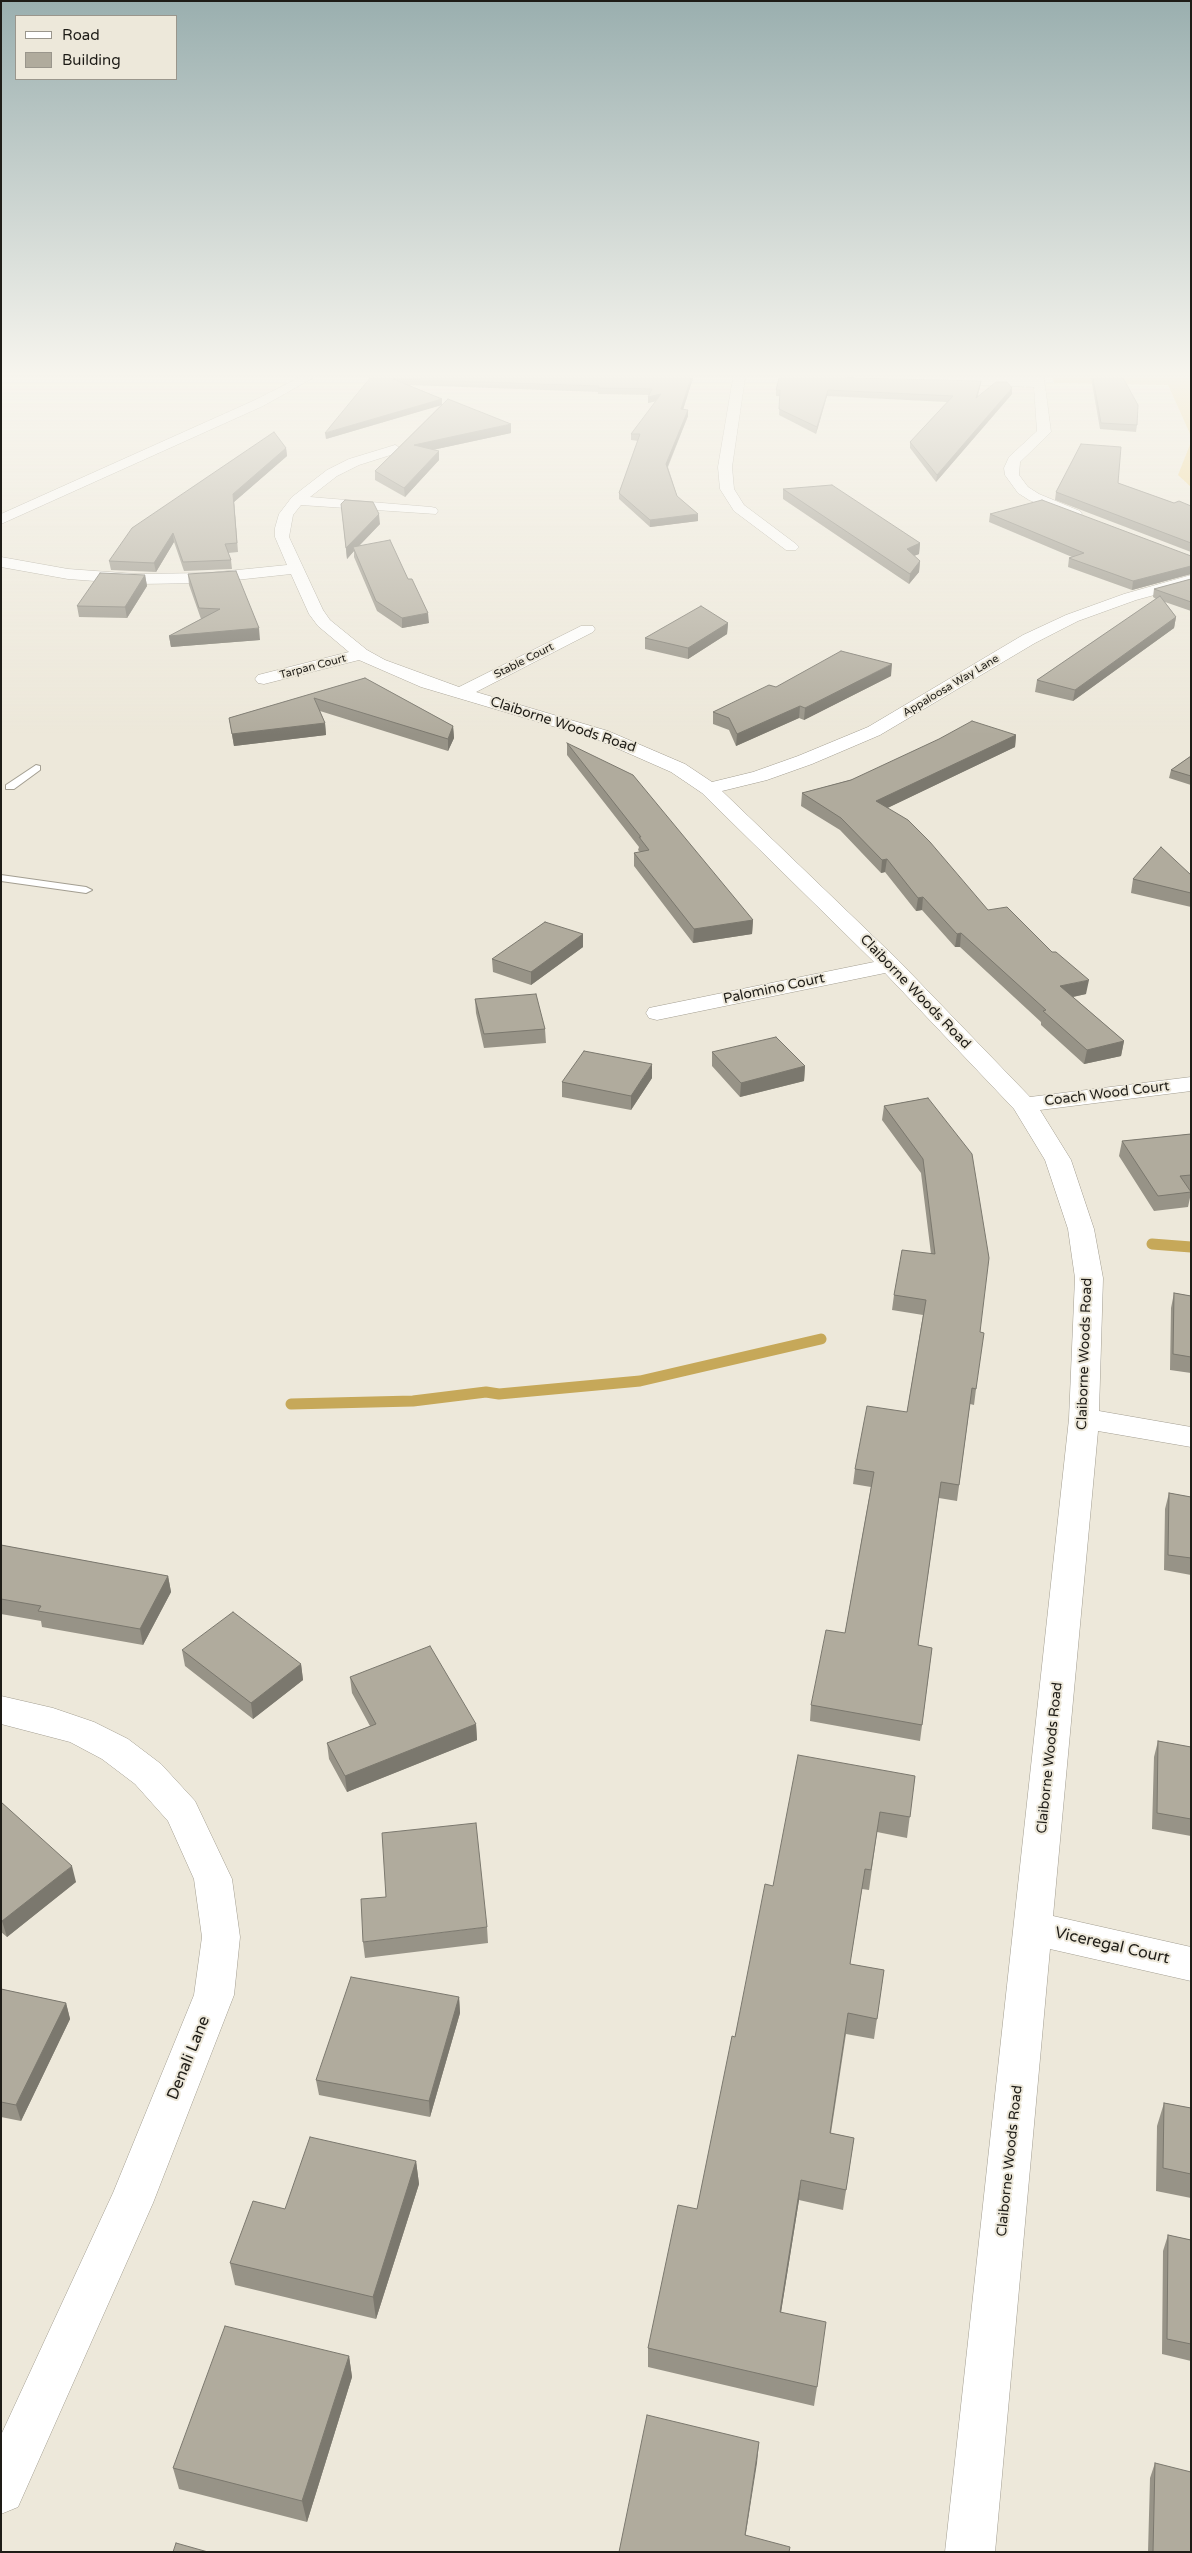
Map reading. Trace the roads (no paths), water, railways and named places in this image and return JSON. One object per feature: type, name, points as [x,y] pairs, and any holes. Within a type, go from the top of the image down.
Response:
[{"type":"street","points":[[1,520],[51,497]]},
{"type":"street","name":"Claiborne Woods Road","points":[[301,497],[286,514],[282,528],[282,537],[315,611],[324,623],[361,654],[428,683],[602,735],[678,768],[709,788],[890,965],[1024,1105],[1058,1160],[1081,1229],[1089,1278],[1084,1419],[970,2552]]},
{"type":"street","points":[[732,497],[739,508],[791,548]]},
{"type":"street","points":[[1034,497],[1085,518]]},
{"type":"street","points":[[297,500],[430,511]]},
{"type":"street","points":[[1,562],[68,574],[136,579],[208,578],[295,569]]},
{"type":"street","name":"Appaloosa Way Lane","points":[[709,788],[760,776],[805,760],[874,731],[1028,639],[1072,618],[1130,597],[1191,580]]},
{"type":"street","name":"Stable Court","points":[[461,693],[588,629]]},
{"type":"street","name":"Tarpan Court","points":[[264,679],[361,654]]},
{"type":"street","name":"Palomino Court","points":[[657,1013],[890,965]]},
{"type":"street","name":"Coach Wood Court","points":[[1024,1105],[1191,1084]]},
{"type":"street","points":[[1084,1419],[1191,1437]]},
{"type":"street","name":"Denali Lane","points":[[1,1710],[53,1722],[82,1732],[114,1749],[148,1774],[182,1812],[213,1879],[221,1937],[214,1995],[135,2194],[4,2476]]},
{"type":"street","name":"Viceregal Court","points":[[1033,1928],[1191,1964]]},
{"type":"lane","points":[[1,795],[6,786],[36,768]]},
{"type":"lane","points":[[1,878],[86,890]]},
{"type":"waterway","points":[[1152,1244],[1191,1247]]},
{"type":"waterway","points":[[291,1404],[413,1401],[486,1392],[499,1394],[640,1381],[821,1339]]}]
